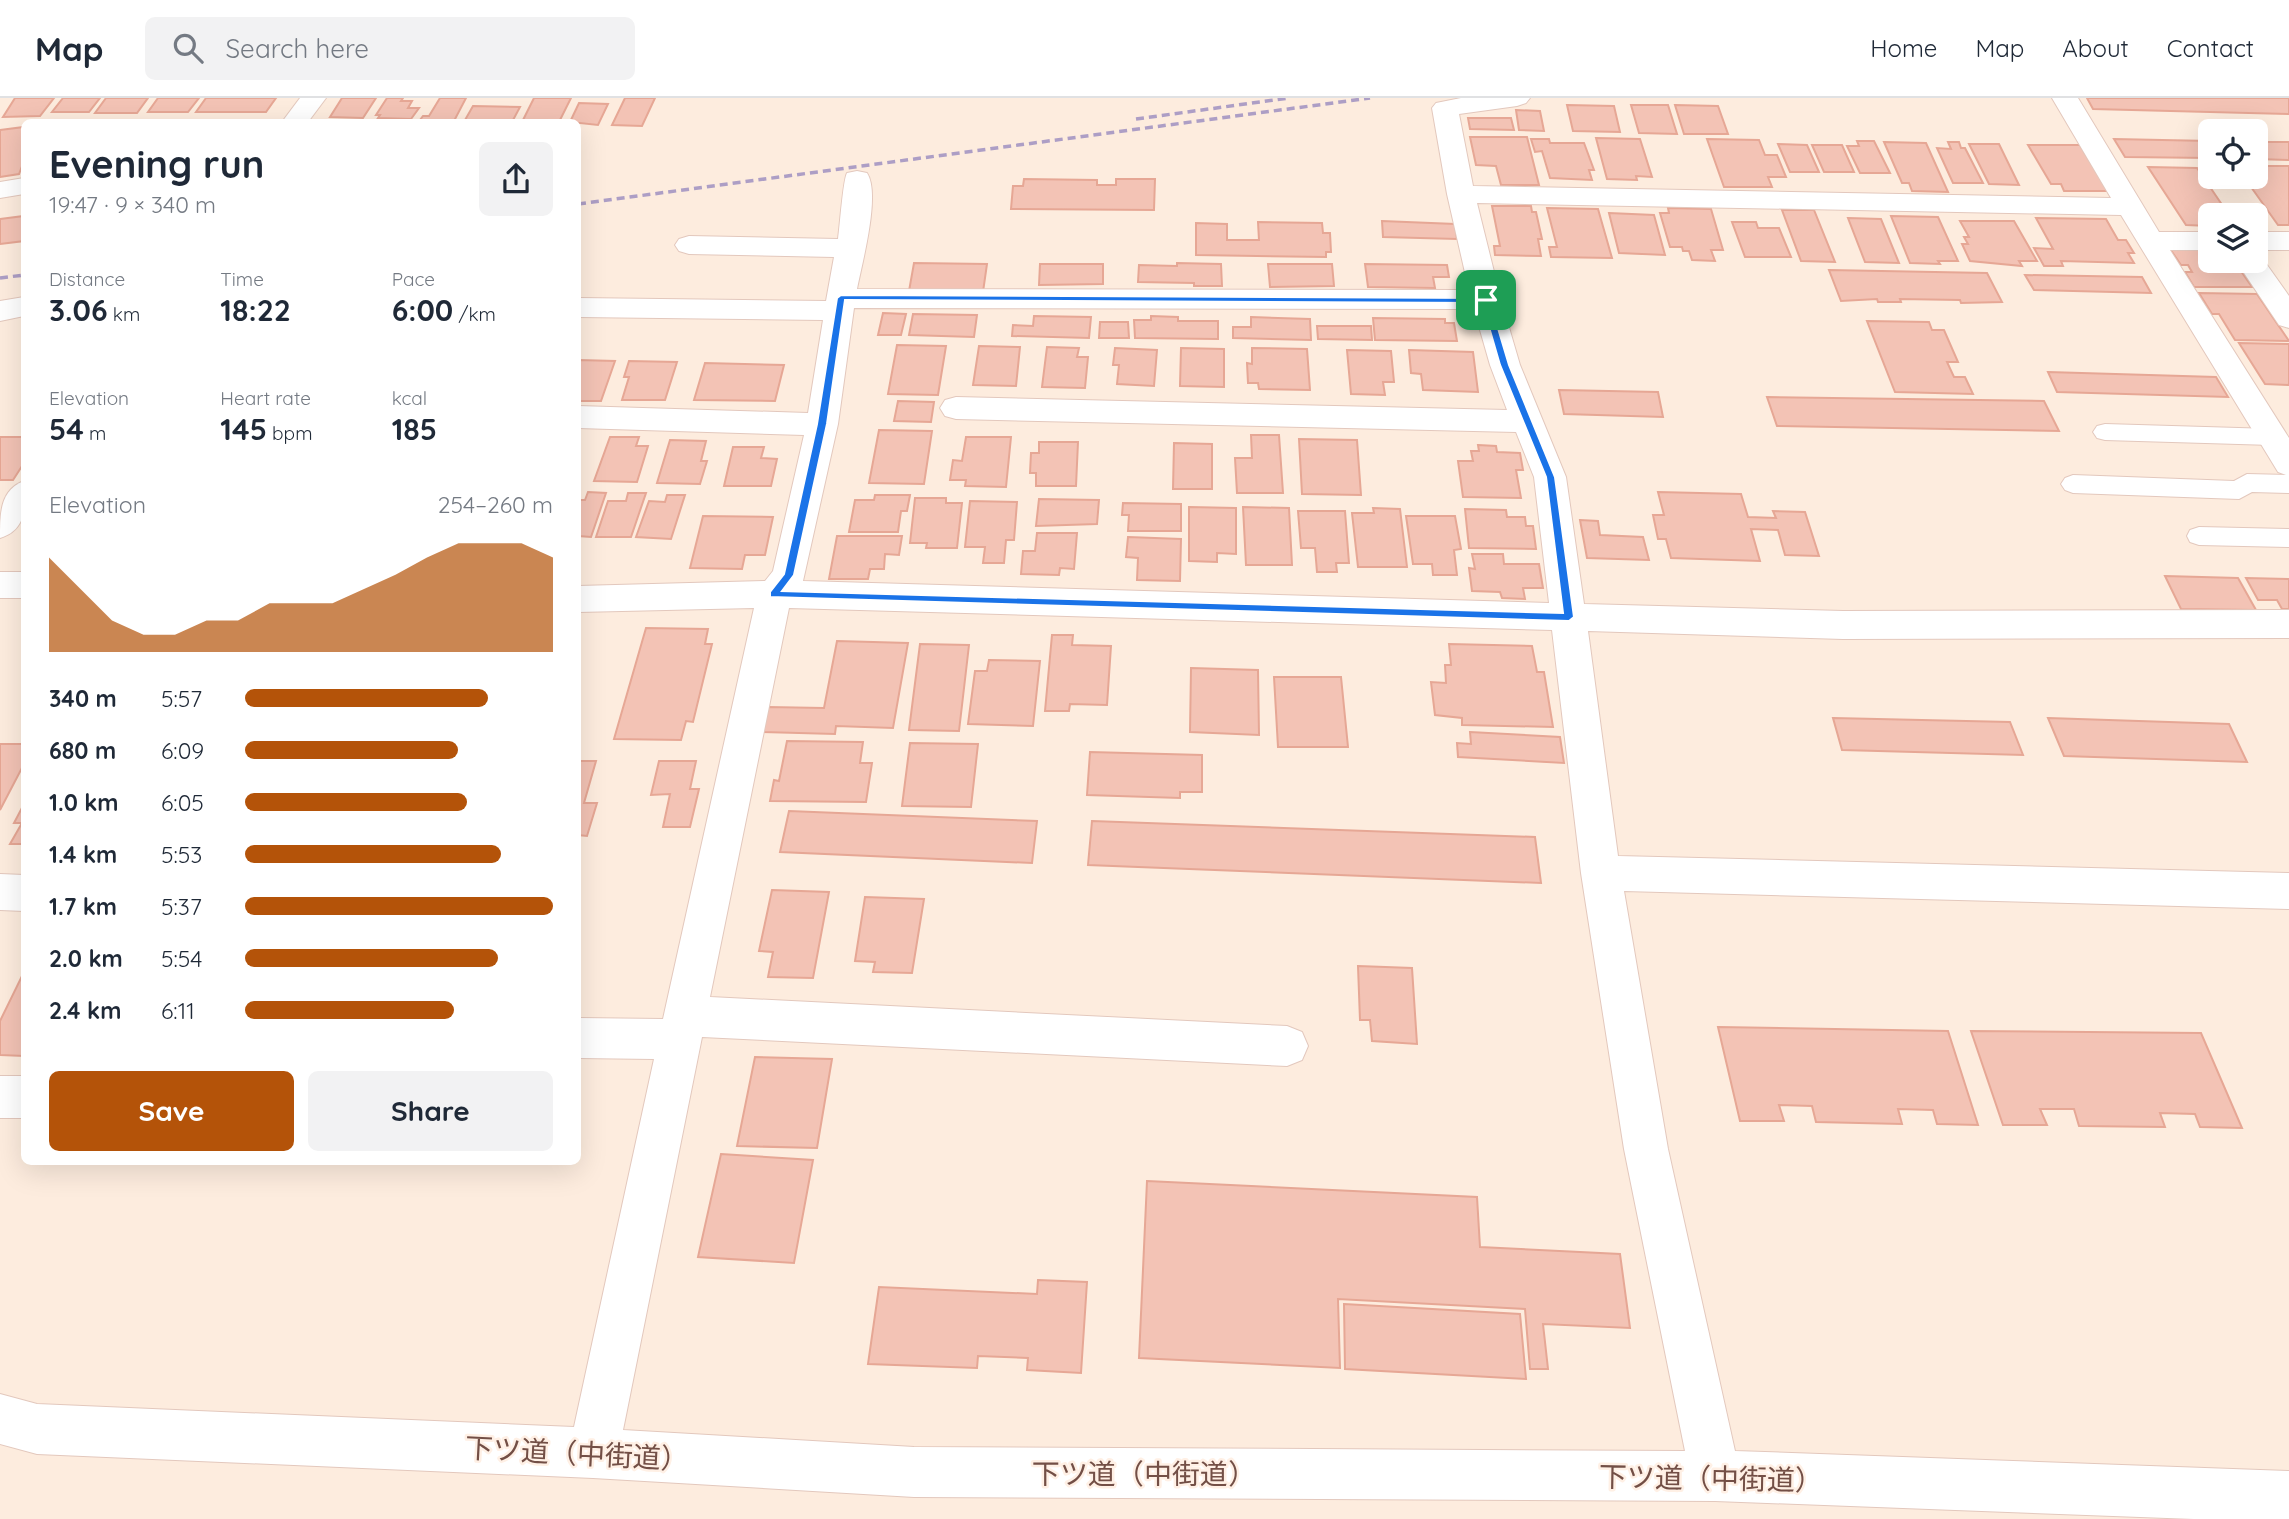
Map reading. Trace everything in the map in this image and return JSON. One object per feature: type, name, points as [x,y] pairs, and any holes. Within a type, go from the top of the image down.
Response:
[{"type":"street","points":[[297,119],[313,98]]},
{"type":"street","points":[[1517,98],[1446,108],[1461,194],[1504,365],[1550,477],[1601,873],[1646,1149],[1715,1476]]},
{"type":"street","points":[[2064,98],[2289,464]]},
{"type":"street","points":[[593,1453],[774,594],[789,575],[822,424],[840,304],[858,211],[857,179]]},
{"type":"street","points":[[0,190],[21,186]]},
{"type":"street","points":[[1461,194],[2129,207]]},
{"type":"street","points":[[2150,241],[2198,241]]},
{"type":"street","points":[[2268,241],[2289,241]]},
{"type":"street","points":[[689,245],[850,248]]},
{"type":"street","points":[[2258,273],[2289,318]]},
{"type":"street","points":[[581,307],[1486,300]]},
{"type":"street","points":[[0,311],[21,308]]},
{"type":"street","points":[[956,408],[1527,421]]},
{"type":"street","points":[[581,417],[822,424]]},
{"type":"street","points":[[0,526],[21,497]]},
{"type":"street","points":[[0,585],[21,586]]},
{"type":"street","points":[[581,599],[774,594],[1857,625],[2289,624]]},
{"type":"street","points":[[1601,873],[2289,891]]},
{"type":"street","points":[[0,892],[21,893]]},
{"type":"street","points":[[581,1038],[683,1028],[1287,1046]]},
{"type":"street","points":[[0,1097],[21,1097]]},
{"type":"street","name":"下ツ道（中街道）","points":[[12,1428],[593,1453],[914,1472],[1715,1476],[2289,1497]]},
{"type":"lane","points":[[2105,432],[2272,437]]},
{"type":"lane","points":[[2073,484],[2239,490],[2248,483],[2289,484]]},
{"type":"lane","points":[[2199,536],[2289,538]]},
{"type":"building","points":[[15,98],[54,98],[40,116],[3,117]]},
{"type":"building","points":[[63,98],[100,98],[89,112],[52,112]]},
{"type":"building","points":[[106,98],[148,98],[137,113],[95,113]]},
{"type":"building","points":[[158,98],[199,98],[188,112],[148,112]]},
{"type":"building","points":[[206,98],[276,98],[266,112],[196,112]]},
{"type":"building","points":[[342,98],[376,98],[363,118],[330,117]]},
{"type":"building","points":[[387,98],[403,98],[401,101],[412,101],[408,108],[419,108],[411,119],[378,118],[380,115],[376,115]]},
{"type":"building","points":[[440,98],[466,98],[455,119],[421,119],[429,116]]},
{"type":"building","points":[[534,98],[571,98],[560,119],[524,119]]},
{"type":"building","points":[[625,98],[655,98],[642,126],[612,125]]},
{"type":"building","points":[[2087,98],[2289,98],[2289,114],[2093,109]]},
{"type":"building","points":[[579,103],[608,104],[598,125],[581,123],[581,119],[571,119]]},
{"type":"building","points":[[1567,105],[1614,106],[1620,132],[1573,131]]},
{"type":"building","points":[[1631,105],[1668,105],[1677,134],[1639,133]]},
{"type":"building","points":[[1675,105],[1718,106],[1728,134],[1684,134]]},
{"type":"building","points":[[473,106],[520,107],[514,119],[466,119]]},
{"type":"building","points":[[1516,110],[1540,111],[1544,131],[1519,130]]},
{"type":"building","points":[[1468,118],[1511,118],[1514,130],[1470,129]]},
{"type":"building","points":[[21,127],[19,174],[0,177],[0,130]]},
{"type":"building","points":[[1470,137],[1527,137],[1539,185],[1501,185],[1496,166],[1476,165]]},
{"type":"building","points":[[1596,138],[1640,139],[1652,177],[1636,176],[1637,180],[1607,179]]},
{"type":"building","points":[[1531,139],[1549,139],[1550,143],[1584,143],[1594,170],[1589,170],[1592,180],[1550,178],[1542,151],[1535,152]]},
{"type":"building","points":[[1707,139],[1759,140],[1765,155],[1777,155],[1786,177],[1768,177],[1772,187],[1724,187]]},
{"type":"building","points":[[2114,139],[2198,141],[2198,158],[2125,157]]},
{"type":"building","points":[[1857,141],[1874,141],[1890,173],[1860,173],[1847,146],[1859,146]]},
{"type":"building","points":[[1884,142],[1926,143],[1948,192],[1912,191],[1909,183],[1902,183]]},
{"type":"building","points":[[1948,142],[1959,142],[1961,148],[1965,148],[1983,183],[1953,183],[1937,148],[1951,149]]},
{"type":"building","points":[[2268,142],[2289,142],[2289,160],[2268,159]]},
{"type":"building","points":[[1778,144],[1807,145],[1819,172],[1790,172]]},
{"type":"building","points":[[1969,144],[1999,144],[2019,185],[1989,184]]},
{"type":"building","points":[[1812,145],[1842,145],[1854,172],[1824,172]]},
{"type":"building","points":[[2028,145],[2080,145],[2108,191],[2064,191],[2061,184],[2051,184]]},
{"type":"building","points":[[2268,166],[2289,166],[2289,225],[2278,225],[2268,211],[2268,203],[2262,203],[2252,189],[2268,189]]},
{"type":"building","points":[[2148,167],[2197,168],[2198,189],[2211,189],[2221,203],[2198,203],[2198,226],[2186,225]]},
{"type":"building","points":[[1024,179],[1097,180],[1097,185],[1116,185],[1116,179],[1155,179],[1154,210],[1011,209],[1013,186],[1023,186]]},
{"type":"building","points":[[1492,206],[1531,206],[1532,212],[1536,212],[1542,239],[1538,239],[1541,256],[1495,255],[1494,246],[1500,246]]},
{"type":"building","points":[[1547,208],[1598,209],[1612,258],[1551,257],[1549,247],[1557,247]]},
{"type":"building","points":[[1668,208],[1711,209],[1723,250],[1711,250],[1715,261],[1692,260],[1689,251],[1683,251],[1682,247],[1670,247],[1660,213],[1669,213]]},
{"type":"building","points":[[1782,210],[1814,210],[1835,262],[1801,261]]},
{"type":"building","points":[[1609,213],[1654,215],[1665,255],[1619,253]]},
{"type":"building","points":[[21,216],[21,241],[0,244],[0,219]]},
{"type":"building","points":[[1891,216],[1938,217],[1958,261],[1938,261],[1940,264],[1910,263]]},
{"type":"building","points":[[1848,218],[1881,219],[1899,263],[1865,262]]},
{"type":"building","points":[[2036,218],[2106,219],[2118,240],[2126,240],[2134,253],[2128,253],[2134,263],[2061,261],[2063,266],[2044,266],[2034,248],[2053,249]]},
{"type":"building","points":[[1382,221],[1455,224],[1457,239],[1383,237]]},
{"type":"building","points":[[1960,221],[2014,221],[2037,261],[2019,261],[2022,266],[1970,261],[1962,244],[1968,244],[1964,237],[1969,237]]},
{"type":"building","points":[[1258,222],[1322,223],[1323,233],[1330,233],[1331,252],[1326,252],[1326,257],[1196,255],[1196,223],[1227,224],[1227,240],[1259,240]]},
{"type":"building","points":[[1732,222],[1756,222],[1758,228],[1779,228],[1791,257],[1745,257]]},
{"type":"building","points":[[2170,249],[2198,250],[2198,273],[2242,273],[2252,287],[2194,287],[2185,272],[2192,272],[2188,265],[2181,265]]},
{"type":"building","points":[[914,263],[987,264],[983,292],[909,291]]},
{"type":"building","points":[[1177,263],[1221,264],[1222,286],[1138,282],[1139,265],[1177,266]]},
{"type":"building","points":[[1040,264],[1103,264],[1103,284],[1039,285]]},
{"type":"building","points":[[1268,264],[1332,264],[1334,286],[1270,287]]},
{"type":"building","points":[[1365,264],[1447,265],[1449,277],[1433,277],[1435,288],[1368,287]]},
{"type":"building","points":[[1829,270],[1987,273],[2002,302],[1961,303],[1960,300],[1900,299],[1901,302],[1878,302],[1877,299],[1841,301]]},
{"type":"building","points":[[2025,275],[2142,277],[2151,293],[2034,290]]},
{"type":"building","points":[[2199,293],[2257,294],[2289,341],[2235,340],[2219,314],[2212,314]]},
{"type":"building","points":[[883,313],[906,314],[901,335],[878,335]]},
{"type":"building","points":[[913,314],[977,315],[974,337],[909,335]]},
{"type":"building","points":[[1034,316],[1091,317],[1089,338],[1012,336],[1013,325],[1033,326]]},
{"type":"building","points":[[1151,316],[1178,317],[1178,321],[1218,321],[1218,339],[1135,338],[1134,320],[1151,320]]},
{"type":"building","points":[[1251,317],[1310,319],[1311,340],[1233,338],[1233,327],[1251,327]]},
{"type":"building","points":[[1373,318],[1445,319],[1445,323],[1454,323],[1457,341],[1375,340]]},
{"type":"building","points":[[1867,321],[1929,322],[1932,330],[1944,330],[1958,362],[1947,362],[1954,377],[1965,377],[1973,394],[1895,392]]},
{"type":"building","points":[[1100,322],[1128,322],[1129,338],[1099,338]]},
{"type":"building","points":[[1317,326],[1371,326],[1372,340],[1318,339]]},
{"type":"building","points":[[2239,343],[2289,344],[2289,385],[2265,384]]},
{"type":"building","points":[[897,345],[946,346],[938,395],[888,394]]},
{"type":"building","points":[[979,346],[1020,347],[1016,386],[973,385]]},
{"type":"building","points":[[1047,347],[1079,348],[1077,357],[1088,357],[1085,388],[1042,387]]},
{"type":"building","points":[[1115,348],[1157,350],[1154,386],[1117,384],[1119,365],[1113,365]]},
{"type":"building","points":[[1181,348],[1224,349],[1224,387],[1180,386]]},
{"type":"building","points":[[1252,348],[1307,349],[1310,390],[1259,389],[1258,383],[1248,383],[1247,363],[1252,364]]},
{"type":"building","points":[[1347,350],[1391,351],[1394,382],[1383,382],[1385,395],[1351,394]]},
{"type":"building","points":[[1409,350],[1473,352],[1478,392],[1423,390],[1421,374],[1411,373]]},
{"type":"building","points":[[581,360],[615,361],[601,401],[581,401]]},
{"type":"building","points":[[629,361],[677,362],[665,400],[622,400],[629,377],[624,377]]},
{"type":"building","points":[[705,363],[784,365],[775,401],[694,400]]},
{"type":"building","points":[[2048,372],[2216,377],[2228,397],[2057,392]]},
{"type":"building","points":[[1559,390],[1658,392],[1663,417],[1564,414]]},
{"type":"building","points":[[1767,397],[2044,401],[2059,431],[1777,426]]},
{"type":"building","points":[[898,401],[934,402],[931,422],[894,421]]},
{"type":"building","points":[[879,430],[932,431],[924,484],[869,483]]},
{"type":"building","points":[[1251,435],[1279,435],[1283,493],[1237,493],[1235,458],[1252,458]]},
{"type":"building","points":[[0,437],[21,437],[21,468],[13,480],[0,480]]},
{"type":"building","points":[[610,437],[639,437],[636,446],[648,446],[637,482],[594,481]]},
{"type":"building","points":[[966,437],[1011,437],[1006,487],[965,486],[966,480],[950,480],[953,460],[962,461]]},
{"type":"building","points":[[1299,439],[1357,440],[1361,495],[1302,494]]},
{"type":"building","points":[[670,440],[706,441],[701,461],[707,461],[700,484],[657,483]]},
{"type":"building","points":[[1039,442],[1078,442],[1076,486],[1036,486],[1036,473],[1030,473],[1031,453],[1039,453]]},
{"type":"building","points":[[1174,443],[1212,444],[1212,489],[1173,489]]},
{"type":"building","points":[[1478,445],[1496,446],[1497,452],[1520,453],[1523,470],[1516,470],[1521,498],[1463,497],[1458,461],[1473,461],[1471,451],[1479,451]]},
{"type":"building","points":[[733,447],[764,447],[761,458],[777,459],[771,486],[724,486]]},
{"type":"building","points":[[588,492],[606,493],[591,537],[581,536],[581,500],[585,500]]},
{"type":"building","points":[[1658,492],[1741,494],[1748,517],[1776,518],[1773,511],[1805,512],[1819,556],[1785,555],[1778,530],[1751,529],[1760,561],[1671,558],[1666,539],[1658,539],[1653,515],[1664,515]]},
{"type":"building","points":[[628,493],[646,493],[631,537],[596,537],[608,501],[626,501]]},
{"type":"building","points":[[667,495],[685,495],[671,539],[636,537],[649,501],[665,502]]},
{"type":"building","points":[[875,495],[910,495],[907,511],[901,511],[898,532],[849,532],[855,500],[874,500]]},
{"type":"building","points":[[915,498],[946,498],[946,503],[962,503],[957,548],[926,548],[927,543],[910,543]]},
{"type":"building","points":[[1039,499],[1099,500],[1097,524],[1036,526]]},
{"type":"building","points":[[970,501],[1017,502],[1014,540],[1006,540],[1004,563],[983,563],[985,547],[965,547]]},
{"type":"building","points":[[1123,503],[1181,504],[1181,531],[1128,531],[1129,515],[1122,515]]},
{"type":"building","points":[[1189,507],[1236,508],[1236,554],[1217,553],[1217,562],[1189,561]]},
{"type":"building","points":[[1243,507],[1289,508],[1292,565],[1246,565]]},
{"type":"building","points":[[1373,508],[1400,509],[1407,567],[1358,567],[1352,513],[1374,513]]},
{"type":"building","points":[[1465,509],[1506,510],[1507,517],[1525,517],[1526,526],[1533,526],[1536,549],[1469,548]]},
{"type":"building","points":[[1298,511],[1345,511],[1349,563],[1336,563],[1337,572],[1317,572],[1315,548],[1301,548]]},
{"type":"building","points":[[703,516],[773,517],[765,555],[745,555],[742,569],[690,568]]},
{"type":"building","points":[[1406,516],[1455,516],[1461,549],[1454,550],[1457,575],[1433,575],[1432,564],[1413,564]]},
{"type":"building","points":[[1580,520],[1598,521],[1600,535],[1643,537],[1649,560],[1587,558]]},
{"type":"building","points":[[1037,533],[1077,533],[1074,569],[1060,568],[1059,575],[1021,574],[1023,551],[1035,551]]},
{"type":"building","points":[[837,536],[902,536],[899,555],[885,554],[884,569],[870,569],[868,579],[829,579]]},
{"type":"building","points":[[1128,537],[1181,539],[1180,581],[1137,580],[1138,558],[1126,557]]},
{"type":"building","points":[[1472,554],[1503,554],[1504,564],[1539,564],[1543,588],[1523,588],[1525,599],[1502,598],[1500,592],[1472,591],[1469,568],[1475,569]]},
{"type":"building","points":[[2165,576],[2238,578],[2256,610],[2181,609]]},
{"type":"building","points":[[2246,578],[2289,579],[2289,609],[2282,609],[2277,600],[2258,600]]},
{"type":"building","points":[[646,628],[708,629],[705,644],[712,644],[693,722],[686,721],[681,740],[614,739]]},
{"type":"building","points":[[1052,635],[1073,635],[1072,645],[1111,646],[1107,705],[1070,704],[1069,711],[1045,711]]},
{"type":"building","points":[[837,641],[908,643],[893,728],[836,726],[835,734],[762,732],[768,707],[824,708]]},
{"type":"building","points":[[920,644],[969,645],[959,731],[909,730]]},
{"type":"building","points":[[1449,644],[1532,646],[1537,672],[1544,672],[1553,727],[1462,725],[1462,718],[1435,715],[1431,682],[1446,683],[1445,665],[1451,665]]},
{"type":"building","points":[[989,660],[1040,661],[1033,726],[968,724],[975,671],[987,671]]},
{"type":"building","points":[[1191,668],[1258,670],[1259,735],[1190,732]]},
{"type":"building","points":[[1274,677],[1341,677],[1348,747],[1278,747]]},
{"type":"building","points":[[1833,718],[2010,722],[2023,755],[1842,750]]},
{"type":"building","points":[[2048,718],[2229,724],[2247,762],[2064,756]]},
{"type":"building","points":[[1470,732],[1560,737],[1564,763],[1458,757],[1457,743],[1471,744]]},
{"type":"building","points":[[787,741],[863,742],[860,763],[872,763],[866,802],[770,801],[774,780],[779,781]]},
{"type":"building","points":[[910,743],[978,744],[971,807],[902,806]]},
{"type":"building","points":[[0,744],[21,744],[21,770],[0,810]]},
{"type":"building","points":[[1090,752],[1202,755],[1202,792],[1180,792],[1180,798],[1087,795]]},
{"type":"building","points":[[581,761],[596,761],[584,803],[597,803],[587,836],[581,835]]},
{"type":"building","points":[[659,761],[696,761],[690,789],[699,789],[690,827],[663,827],[670,794],[651,795]]},
{"type":"building","points":[[21,810],[21,823],[14,823]]},
{"type":"building","points":[[789,811],[1037,821],[1032,863],[780,852]]},
{"type":"building","points":[[1092,821],[1535,837],[1541,883],[1088,865]]},
{"type":"building","points":[[21,825],[21,844],[10,844]]},
{"type":"building","points":[[772,890],[829,892],[813,978],[768,977],[773,952],[759,951]]},
{"type":"building","points":[[865,897],[924,899],[912,973],[873,972],[875,962],[855,961]]},
{"type":"building","points":[[1358,966],[1412,968],[1417,1044],[1372,1041],[1370,1020],[1360,1020]]},
{"type":"building","points":[[21,978],[21,1056],[0,1055],[0,1021]]},
{"type":"building","points":[[1718,1027],[1948,1031],[1978,1125],[1937,1124],[1933,1110],[1898,1109],[1902,1124],[1816,1122],[1812,1106],[1779,1105],[1784,1121],[1740,1121]]},
{"type":"building","points":[[1971,1031],[2201,1033],[2242,1128],[2200,1127],[2195,1114],[2160,1113],[2165,1127],[2079,1126],[2074,1109],[2040,1109],[2047,1125],[2003,1125]]},
{"type":"building","points":[[755,1057],[832,1059],[817,1148],[737,1146]]},
{"type":"building","points":[[721,1154],[813,1160],[794,1263],[698,1257]]},
{"type":"building","points":[[1147,1181],[1477,1197],[1480,1247],[1620,1254],[1630,1328],[1543,1324],[1548,1369],[1530,1369],[1525,1309],[1338,1299],[1340,1368],[1139,1358]]},
{"type":"building","points":[[1038,1280],[1087,1282],[1081,1373],[1027,1370],[1028,1358],[978,1356],[977,1368],[868,1364],[879,1287],[1037,1294]]},
{"type":"building","points":[[1344,1304],[1520,1314],[1526,1379],[1345,1369]]},
{"type":"railway","points":[[1136,119],[1289,98]]},
{"type":"railway","points":[[581,204],[1370,98]]},
{"type":"railway","points":[[0,278],[21,275]]},
{"type":"route","points":[[841,298],[1486,300],[1504,365],[1550,477],[1569,617],[774,594],[789,575],[822,424],[841,298]]}]
